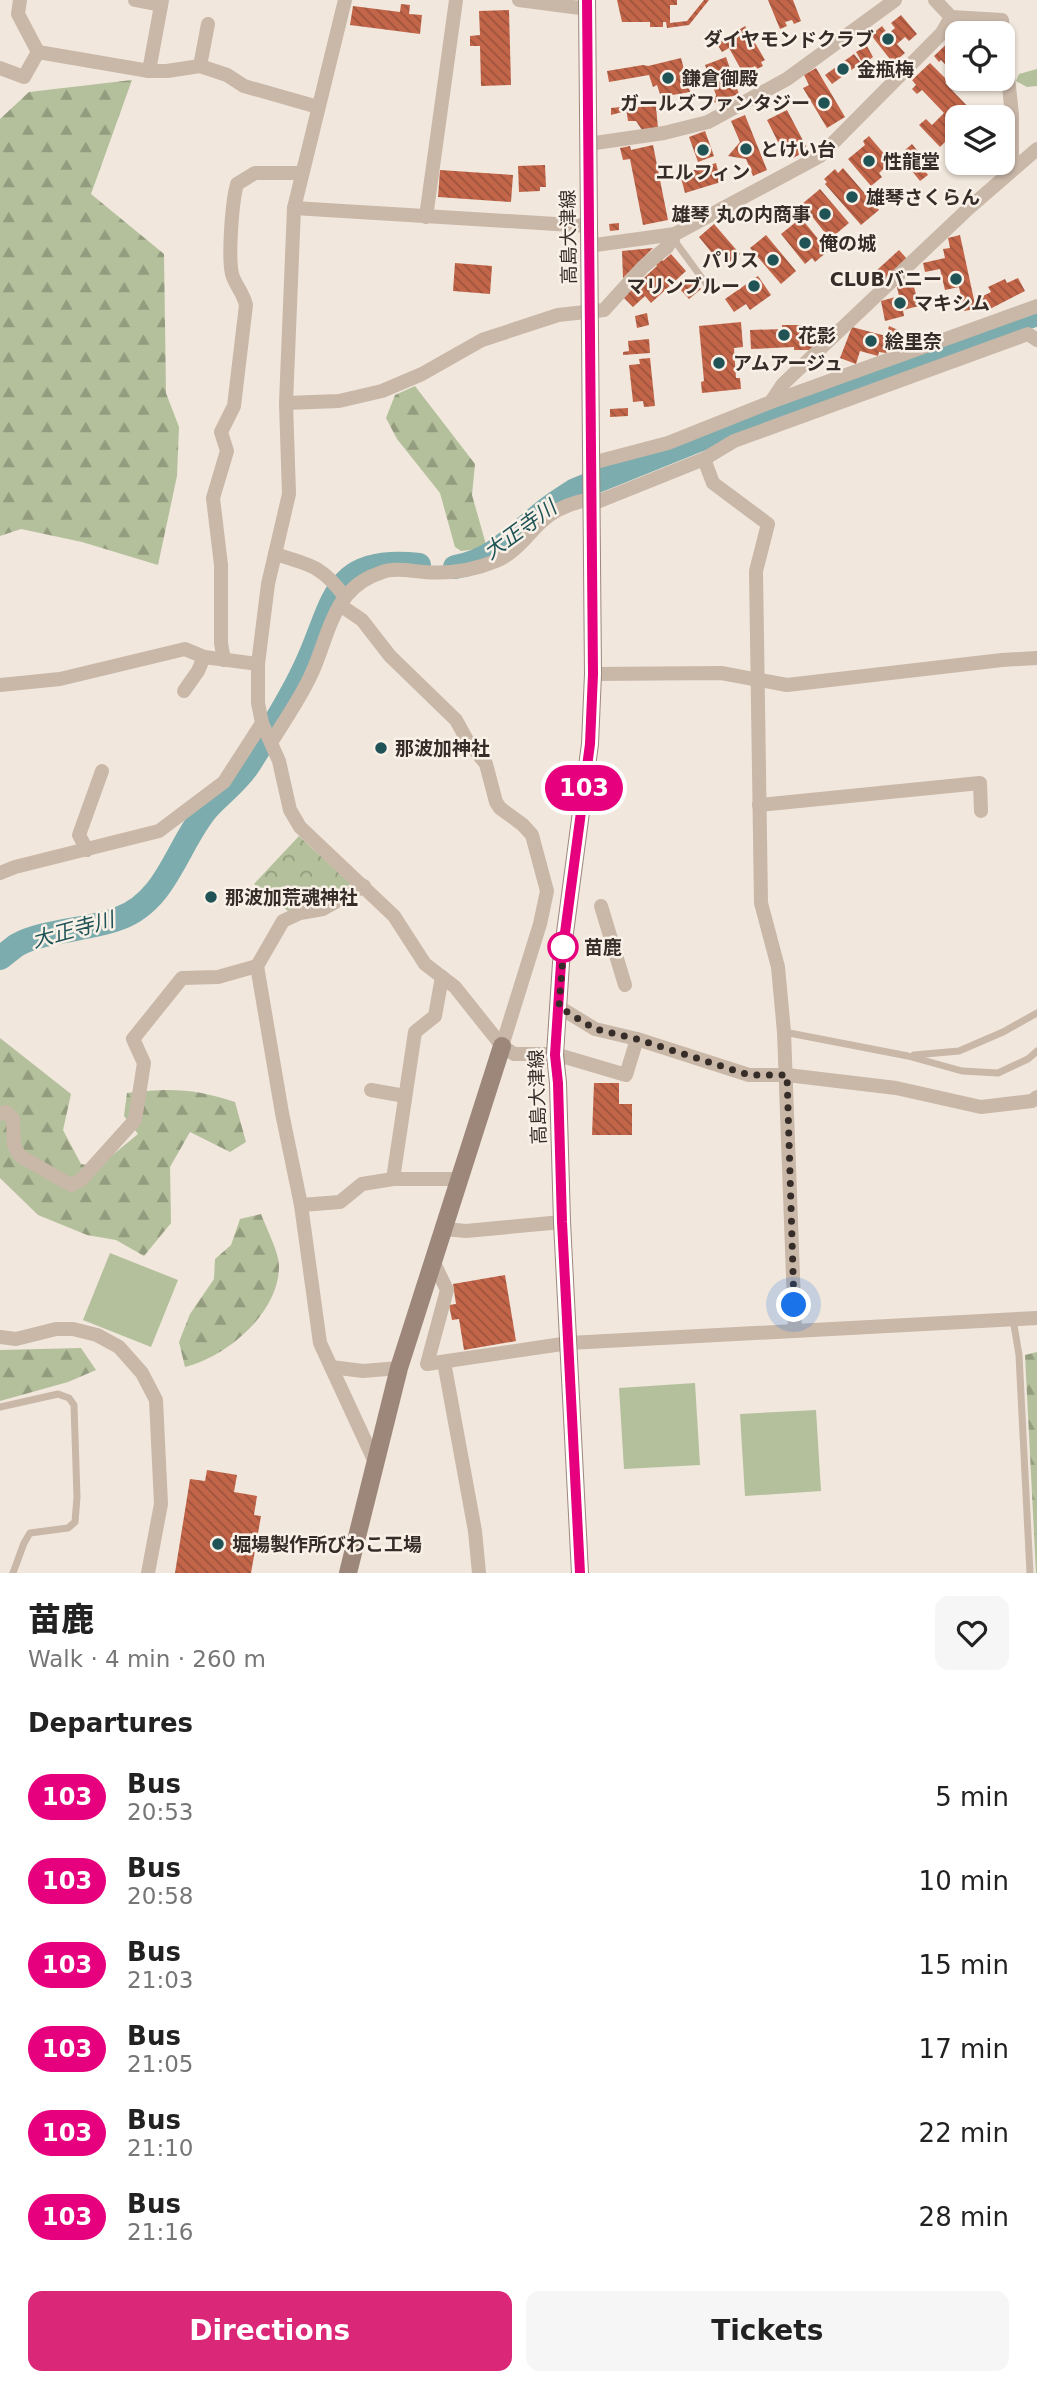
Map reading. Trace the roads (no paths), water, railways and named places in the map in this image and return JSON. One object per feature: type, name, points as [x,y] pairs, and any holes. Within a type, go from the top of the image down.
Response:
[{"type":"main road","name":"高島大津線","points":[[580,1573],[555,1055],[561,963],[590,744],[593,674],[587,4]]},
{"type":"main road","points":[[348,1573],[399,1368],[502,1046]]},
{"type":"street","points":[[20,0],[18,14],[38,51]]},
{"type":"street","points":[[135,0],[161,2],[149,71]]},
{"type":"street","points":[[345,0],[294,208],[286,403],[289,495],[268,583],[258,664],[258,703],[290,810],[300,827],[394,916],[425,964],[455,987],[502,1046],[514,1054],[555,1055],[625,1075],[637,1039]]},
{"type":"street","points":[[426,217],[456,0]]},
{"type":"street","points":[[519,0],[587,4]]},
{"type":"street","points":[[588,144],[664,133],[708,122],[787,79],[895,0]]},
{"type":"street","points":[[935,0],[951,17],[1002,20],[1011,105]]},
{"type":"street","points":[[589,246],[674,234],[820,156],[942,33],[951,17]]},
{"type":"street","points":[[200,66],[208,24]]},
{"type":"street","points":[[0,68],[24,77],[38,51]]},
{"type":"street","points":[[38,51],[149,71],[200,66],[227,75],[244,86],[317,107]]},
{"type":"street","points":[[1015,167],[1037,149]]},
{"type":"street","points":[[224,660],[221,643],[221,565],[213,498],[227,452],[221,432],[234,406],[246,305],[244,293],[232,275],[232,202],[237,184],[255,173],[302,173]]},
{"type":"street","points":[[771,402],[783,384],[1006,175]]},
{"type":"street","points":[[294,208],[588,226]]},
{"type":"street","points":[[286,403],[339,401],[382,391],[422,374],[482,340],[558,315],[604,310],[643,267],[667,247],[674,234]]},
{"type":"street","points":[[592,469],[1037,306]]},
{"type":"street","points":[[0,873],[159,831],[176,820],[223,782],[267,733],[312,674],[330,619],[343,599],[363,580],[391,569],[460,572],[498,560],[516,548],[542,521],[574,502],[592,499],[704,459],[734,442],[1028,334],[1037,340]]},
{"type":"street","points":[[704,459],[713,483],[768,524],[756,571],[761,903],[778,967],[784,1032],[795,1330]]},
{"type":"street","points":[[275,554],[311,565],[334,582],[343,599],[390,656],[456,720],[467,740],[486,764],[496,802],[532,835],[547,891],[540,924],[502,1046]]},
{"type":"street","points":[[0,685],[60,679],[185,649],[204,657],[258,664]]},
{"type":"street","points":[[184,691],[204,657]]},
{"type":"street","points":[[593,674],[721,673],[787,685],[1037,658]]},
{"type":"street","points":[[88,850],[79,835],[102,771]]},
{"type":"street","points":[[759,805],[980,783],[981,811]]},
{"type":"street","points":[[364,886],[323,909],[300,913],[283,921],[257,966],[271,1055],[301,1205],[320,1343],[375,1462]]},
{"type":"street","points":[[601,906],[625,985]]},
{"type":"street","points":[[0,1114],[6,1112],[13,1119],[14,1145],[20,1156],[71,1185],[81,1180],[135,1119],[144,1063],[133,1039],[182,978],[218,977],[257,966]]},
{"type":"street","points":[[393,1179],[415,1032],[435,1016],[442,977]]},
{"type":"street","points":[[559,1007],[595,1029],[637,1039],[749,1075],[787,1075],[896,1088],[981,1107],[1032,1101],[1037,1097]]},
{"type":"street","points":[[371,1090],[405,1096]]},
{"type":"street","points":[[301,1205],[340,1202],[362,1184],[393,1179],[460,1179]]},
{"type":"street","points":[[444,1228],[466,1231],[562,1222]]},
{"type":"street","points":[[434,1263],[447,1290],[427,1364],[569,1343],[1037,1318]]},
{"type":"street","points":[[0,1337],[16,1339],[56,1328],[97,1335],[119,1347],[142,1373],[156,1400],[161,1504],[148,1573]]},
{"type":"street","points":[[444,1362],[475,1531],[479,1573]]},
{"type":"street","points":[[331,1367],[363,1371],[399,1368]]},
{"type":"lane","points":[[674,234],[677,244],[707,285]]},
{"type":"lane","points":[[908,1056],[959,1051],[1003,1032],[1037,1013]]},
{"type":"lane","points":[[784,1032],[908,1056],[962,1071],[998,1073],[1028,1059],[1037,1051]]},
{"type":"lane","points":[[1013,1318],[1019,1355],[1030,1573]]},
{"type":"lane","points":[[0,1407],[58,1394],[69,1398],[74,1405],[78,1497],[75,1522],[68,1528],[30,1533],[13,1573]]},
{"type":"waterway","name":"大正寺川","points":[[455,567],[494,552],[575,490],[805,397],[1037,314]]},
{"type":"waterway","name":"大正寺川","points":[[0,958],[28,940],[120,918],[136,910],[150,898],[161,885],[197,822],[244,772],[270,730],[304,669],[339,590],[351,577],[367,568],[389,564],[419,565]]},
{"type":"place","name":"ダイヤモンドクラブ","points":[[888,39]]},
{"type":"place","name":"金瓶梅","points":[[843,69]]},
{"type":"place","name":"鎌倉御殿","points":[[668,78]]},
{"type":"place","name":"ガールズファンタジー","points":[[824,103]]},
{"type":"place","name":"とけい台","points":[[746,149]]},
{"type":"place","name":"エルフィン","points":[[703,150]]},
{"type":"place","name":"性龍堂","points":[[869,161]]},
{"type":"place","name":"雄琴さくらん","points":[[852,197]]},
{"type":"place","name":"雄琴 丸の内商事","points":[[825,214]]},
{"type":"place","name":"俺の城","points":[[805,243]]},
{"type":"place","name":"パリス","points":[[773,260]]},
{"type":"place","name":"CLUBバニー","points":[[956,279]]},
{"type":"place","name":"マリンブルー","points":[[754,286]]},
{"type":"place","name":"マキシム","points":[[900,303]]},
{"type":"place","name":"花影","points":[[784,335]]},
{"type":"place","name":"絵里奈","points":[[871,341]]},
{"type":"place","name":"アムアージュ","points":[[719,363]]},
{"type":"place","name":"那波加神社","points":[[381,748]]},
{"type":"place","name":"那波加荒魂神社","points":[[211,897]]},
{"type":"place","name":"苗鹿","points":[[563,947]]},
{"type":"place","name":"堀場製作所びわこ工場","points":[[218,1544]]}]
